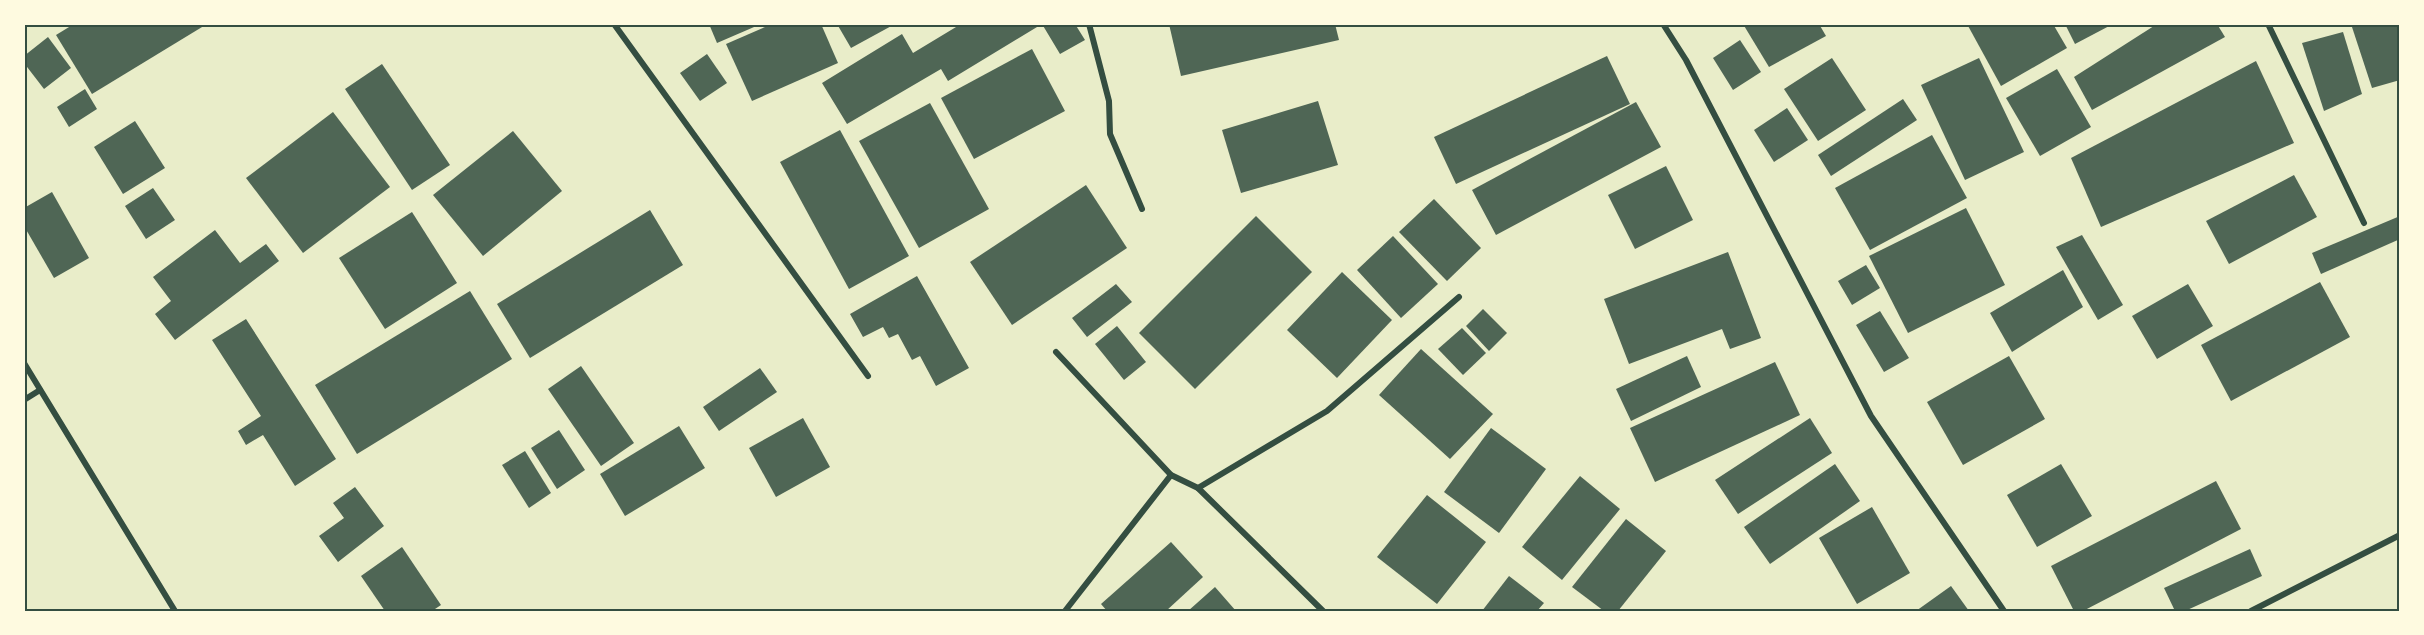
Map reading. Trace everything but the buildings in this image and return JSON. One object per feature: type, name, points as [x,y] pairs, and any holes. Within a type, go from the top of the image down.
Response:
[{"type":"street","points":[[614,24],[868,376]]},
{"type":"street","points":[[1089,24],[1108,101],[1110,134],[1142,209]]},
{"type":"street","points":[[1663,24],[1691,71],[1871,416],[2004,611]]},
{"type":"street","points":[[2268,24],[2364,223]]},
{"type":"street","points":[[1198,488],[1327,411],[1459,297]]},
{"type":"street","points":[[1056,352],[1171,475],[1198,488],[1323,611]]},
{"type":"street","points":[[24,363],[176,611]]},
{"type":"street","points":[[24,400],[40,390]]},
{"type":"street","points":[[1065,611],[1171,475]]},
{"type":"street","points":[[2251,611],[2400,536]]}]
